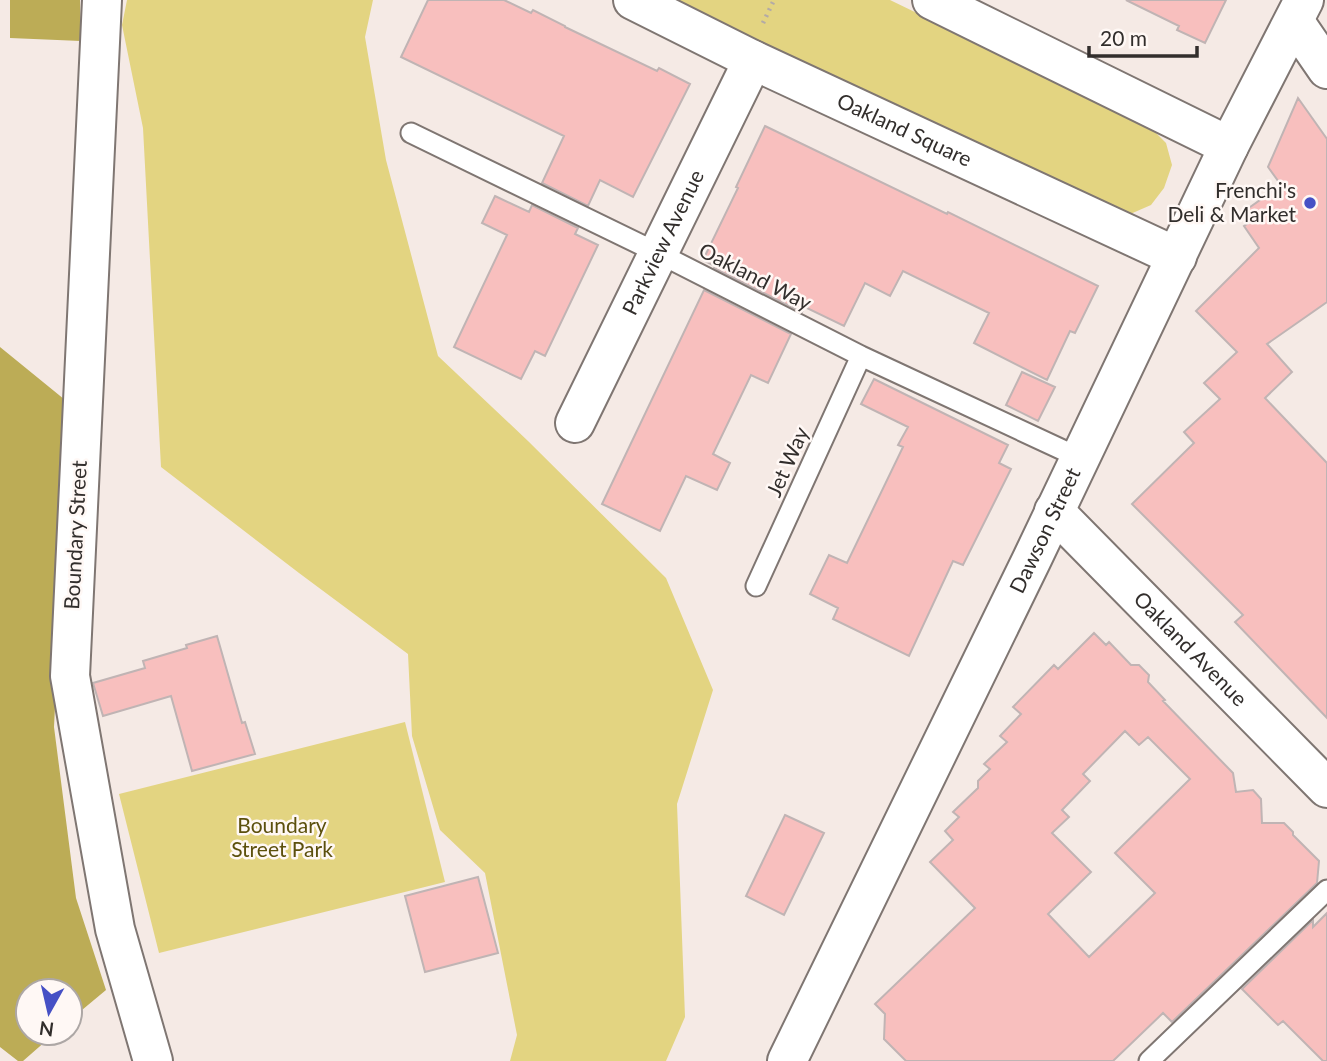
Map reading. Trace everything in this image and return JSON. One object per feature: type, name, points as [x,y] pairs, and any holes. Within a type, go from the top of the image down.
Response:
[{"type":"street","name":"Boundary Street","points":[[102,0],[70,676],[115,929],[153,1061]]},
{"type":"street","name":"Oakland Square","points":[[633,0],[752,60],[1177,257]]},
{"type":"street","points":[[932,0],[1229,146]]},
{"type":"street","points":[[1299,10],[1327,69]]},
{"type":"street","name":"Dawson Street","points":[[787,1061],[1229,146],[1299,10]]},
{"type":"street","name":"Parkview Avenue","points":[[575,423],[752,60]]},
{"type":"street","name":"Oakland Avenue","points":[[1054,511],[1327,788]]},
{"type":"lane","name":"Oakland Way","points":[[411,133],[658,253],[861,356],[1080,458]]},
{"type":"lane","name":"Jet Way","points":[[756,586],[861,356]]},
{"type":"lane","points":[[1149,1061],[1327,890]]},
{"type":"green space","points":[[127,0],[373,0],[365,37],[386,160],[438,356],[666,578],[713,690],[677,804],[685,1017],[666,1061],[510,1061],[517,1035],[485,873],[440,830],[412,736],[408,654],[161,467],[143,128],[122,25]]},
{"type":"green space","points":[[665,0],[890,0],[1148,125],[1166,143],[1172,165],[1164,188],[1151,205],[1128,215]]},
{"type":"green space","name":"Boundary Street Park","points":[[405,722],[445,882],[159,953],[119,794]]},
{"type":"shaded area","points":[[10,0],[80,0],[81,41],[10,38]]},
{"type":"shaded area","points":[[0,347],[70,404],[54,727],[76,898],[106,990],[84,1008],[84,977],[14,977],[14,1047],[39,1047],[23,1061],[18,1061],[0,1047]]},
{"type":"building","points":[[428,0],[504,0],[531,13],[533,10],[657,71],[659,68],[690,84],[633,197],[600,180],[588,206],[542,183],[564,136],[401,57]]},
{"type":"building","points":[[1126,0],[1226,0],[1205,43],[1177,30],[1179,26]]},
{"type":"building","points":[[1298,98],[1327,139],[1327,302],[1267,344],[1292,372],[1265,398],[1327,463],[1327,718],[1235,622],[1243,615],[1132,504],[1194,443],[1184,432],[1220,399],[1204,383],[1237,352],[1196,311],[1259,248],[1244,226],[1253,220],[1246,210],[1281,185],[1268,167]]},
{"type":"building","points":[[765,126],[1098,286],[1075,333],[1070,331],[1047,380],[974,343],[989,313],[903,271],[890,296],[865,283],[844,326],[805,307],[802,312],[703,260]]},
{"type":"building","points":[[495,196],[529,212],[532,205],[578,228],[575,234],[598,245],[545,356],[535,351],[521,379],[454,347],[507,235],[482,223]]},
{"type":"building","points":[[704,290],[791,334],[768,383],[751,375],[713,454],[730,463],[717,490],[686,476],[660,531],[602,504]]},
{"type":"building","points":[[1022,372],[1055,387],[1038,421],[1006,405]]},
{"type":"building","points":[[874,379],[1008,445],[999,463],[1011,469],[963,565],[953,561],[909,656],[833,619],[838,608],[810,594],[829,555],[847,563],[903,447],[898,445],[908,427],[861,404]]},
{"type":"building","points":[[1094,633],[1106,645],[1109,642],[1131,665],[1139,665],[1149,675],[1148,682],[1165,700],[1163,701],[1233,773],[1236,792],[1253,790],[1261,799],[1262,823],[1284,823],[1319,861],[1317,883],[1172,1022],[1163,1013],[1113,1061],[906,1061],[884,1039],[885,1014],[875,1004],[975,908],[930,862],[953,840],[945,831],[959,817],[953,812],[978,788],[978,781],[990,769],[984,764],[1007,742],[1000,736],[1021,714],[1013,707],[1054,665],[1058,669]],"holes":[[[1125,731],[1139,745],[1148,737],[1190,779],[1115,853],[1155,893],[1089,957],[1048,914],[1091,872],[1052,833],[1069,817],[1062,810],[1090,781],[1083,774]]]},
{"type":"building","points":[[217,636],[242,723],[245,722],[255,754],[192,771],[171,696],[103,716],[93,683],[145,668],[143,661]]},
{"type":"building","points":[[785,815],[824,833],[784,915],[746,896]]},
{"type":"building","points":[[478,877],[498,953],[425,972],[405,896]]},
{"type":"building","points":[[1327,913],[1327,1061],[1323,1061],[1283,1021],[1278,1025],[1242,989],[1313,920],[1313,927]]},
{"type":"place","name":"Frenchi's Deli & Market","points":[[1310,203]]}]
